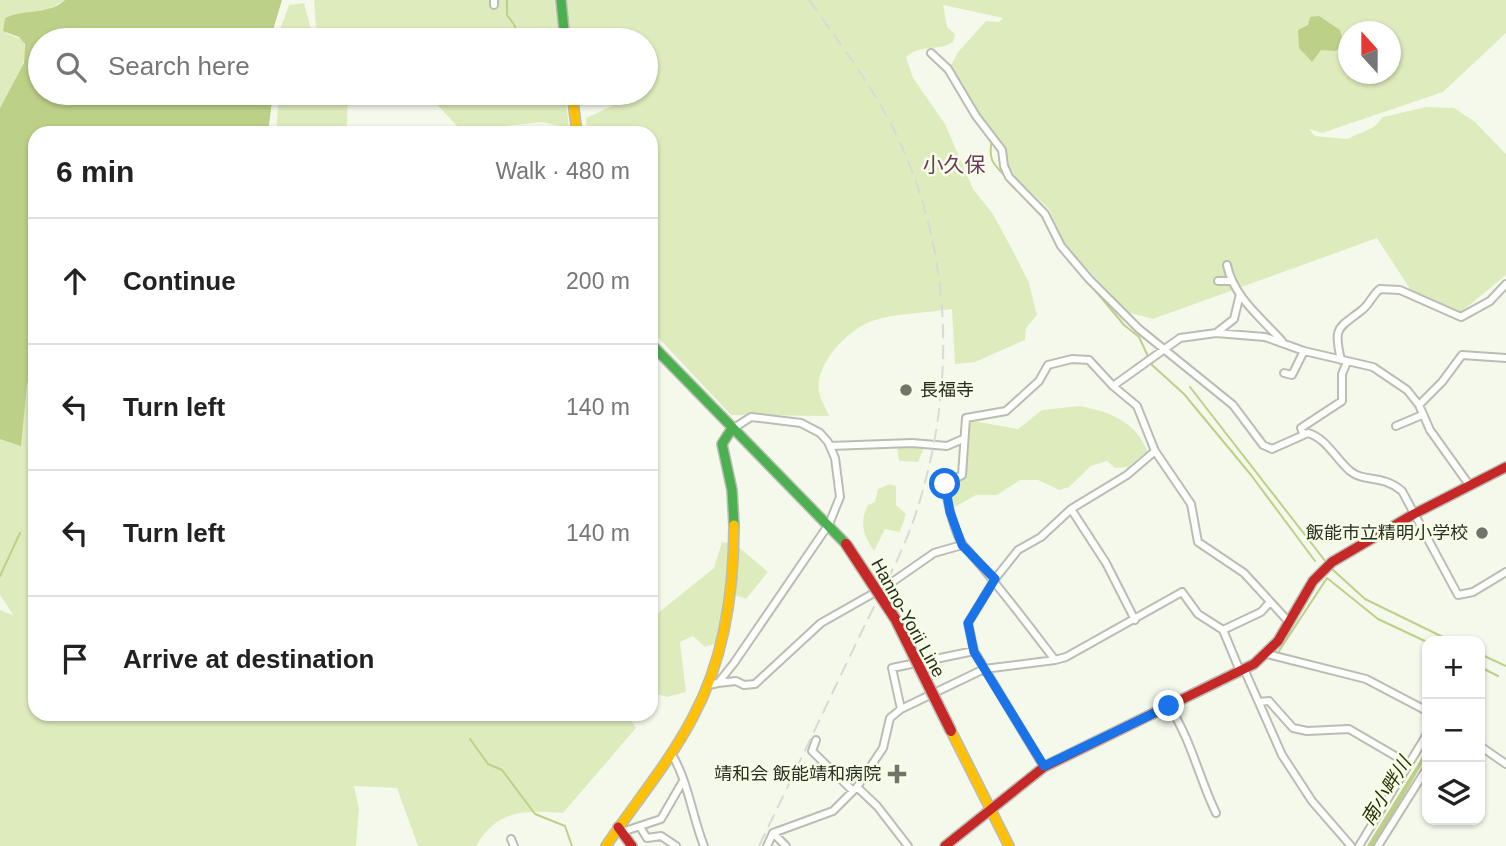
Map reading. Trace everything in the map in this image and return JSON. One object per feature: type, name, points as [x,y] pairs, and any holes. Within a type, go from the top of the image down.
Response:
[{"type":"street","points":[[561,0],[564,28]]},
{"type":"street","points":[[931,53],[948,69],[976,116],[1002,150],[1005,170],[1045,214],[1061,246],[1089,279],[1163,350],[1233,405],[1267,448],[1276,448],[1303,433],[1316,435],[1350,471],[1393,484],[1402,491],[1458,595],[1474,592],[1506,572]]},
{"type":"street","points":[[574,105],[576,126]]},
{"type":"street","points":[[1227,265],[1230,281],[1285,343]]},
{"type":"street","points":[[1219,281],[1230,281]]},
{"type":"street","points":[[1303,433],[1301,428],[1342,401],[1344,361],[1336,339],[1341,324],[1363,310],[1373,294],[1380,289],[1400,290],[1461,317],[1480,308],[1506,284]]},
{"type":"street","points":[[1216,334],[1234,319],[1240,294]]},
{"type":"street","points":[[1113,386],[1180,338],[1216,334],[1265,337],[1304,351],[1373,367],[1407,390],[1471,486]]},
{"type":"street","name":"Hanno-Yorii Line","points":[[658,351],[846,544],[896,620],[1009,846]]},
{"type":"street","points":[[1284,373],[1292,375],[1304,351]]},
{"type":"street","points":[[1419,405],[1442,382],[1462,355],[1506,358]]},
{"type":"street","points":[[1055,660],[995,579],[962,545],[950,512],[945,484],[962,475],[962,439],[966,418],[1006,411],[1039,381],[1048,365],[1072,359],[1089,360],[1113,386],[1137,405],[1155,450],[1191,504],[1198,542],[1244,573],[1289,622]]},
{"type":"street","points":[[1396,426],[1422,415]]},
{"type":"street","points":[[606,846],[620,830],[714,684],[829,524],[840,497],[830,446],[820,433],[801,423],[751,417],[732,430],[722,444],[732,490],[729,610],[714,684]]},
{"type":"street","points":[[830,446],[912,443],[947,446],[962,439]]},
{"type":"street","points":[[1044,766],[974,652],[968,623],[995,579],[1018,550],[1041,537],[1072,509],[1127,475],[1155,450]]},
{"type":"street","points":[[945,846],[1044,766],[1242,670],[1267,654],[1324,568],[1414,514],[1506,467]]},
{"type":"street","points":[[1072,509],[1107,563],[1135,620]]},
{"type":"street","points":[[714,684],[736,681],[744,685],[755,684],[821,623],[888,585],[934,553],[962,545]]},
{"type":"street","points":[[767,846],[774,833],[833,811],[854,788],[883,748],[890,718],[901,709],[984,669],[1055,660],[1135,620],[1182,592],[1198,614],[1223,630],[1282,755],[1312,802],[1351,846]]},
{"type":"street","points":[[1223,630],[1261,612],[1270,602]]},
{"type":"street","points":[[901,709],[892,668],[974,652]]},
{"type":"street","points":[[1267,654],[1366,679],[1422,708]]},
{"type":"street","points":[[1259,702],[1269,701],[1293,728],[1307,731],[1349,729],[1409,764]]},
{"type":"street","points":[[1169,706],[1185,733],[1199,779],[1216,813]]},
{"type":"street","points":[[816,740],[812,751],[877,806],[908,846]]},
{"type":"street","points":[[1359,846],[1422,742]]},
{"type":"street","points":[[1485,749],[1506,764]]},
{"type":"street","points":[[671,752],[684,780],[704,846]]},
{"type":"street","points":[[1378,846],[1422,776]]},
{"type":"street","points":[[620,830],[640,827],[661,819],[684,780]]},
{"type":"street","points":[[640,827],[647,838],[661,835],[676,846]]},
{"type":"street","points":[[620,830],[632,846]]},
{"type":"street","points":[[774,833],[786,846]]},
{"type":"shaded area","points":[[0,0],[65,0],[6,33],[23,40],[25,49],[19,76],[0,108]]},
{"type":"shaded area","points":[[65,0],[282,0],[274,28],[28,28],[28,105],[272,105],[269,126],[28,126],[28,382],[21,446],[0,439],[0,108],[24,63],[25,44],[19,37],[3,31],[5,18],[59,5]]},
{"type":"shaded area","points":[[314,0],[1506,0],[1506,33],[1443,92],[1322,133],[1309,129],[1315,136],[1347,139],[1374,127],[1383,117],[1426,107],[1454,108],[1474,121],[1506,154],[1506,275],[1461,312],[1412,292],[1377,238],[1153,319],[1127,312],[1065,245],[1049,209],[1016,178],[1009,167],[1003,145],[947,73],[958,52],[986,21],[999,22],[1003,18],[943,5],[947,27],[955,34],[953,42],[942,47],[918,50],[906,57],[913,78],[945,124],[973,189],[993,214],[1029,283],[1037,315],[1026,328],[1025,340],[975,362],[955,364],[952,309],[881,318],[853,332],[835,349],[822,370],[819,391],[829,416],[731,415],[658,337],[658,126],[587,126],[586,118],[612,105],[658,105],[658,28],[316,28]]},
{"type":"shaded area","points":[[304,3],[311,28],[280,28],[289,5]]},
{"type":"shaded area","points":[[1319,16],[1338,29],[1338,49],[1321,50],[1312,62],[1299,48],[1298,30],[1308,25],[1310,17]]},
{"type":"shaded area","points":[[278,105],[348,105],[347,126],[277,126]]},
{"type":"shaded area","points":[[437,105],[566,105],[569,126],[542,122],[506,126],[457,126]]},
{"type":"shaded area","points":[[0,350],[28,367],[28,721],[632,721],[636,728],[563,813],[514,814],[494,825],[476,846],[418,846],[397,788],[354,786],[359,808],[356,846],[0,846],[0,610],[13,615],[0,595]]},
{"type":"shaded area","points":[[1079,406],[1120,419],[1136,432],[1147,451],[1128,467],[1115,468],[1107,461],[1091,466],[1069,487],[1059,490],[1038,480],[1020,480],[997,495],[976,495],[955,507],[949,489],[963,479],[968,420],[1018,429],[1042,410]]},
{"type":"shaded area","points":[[922,445],[924,448],[918,462],[899,461],[897,446]]},
{"type":"shaded area","points":[[890,484],[896,486],[896,505],[906,514],[900,532],[885,529],[874,551],[865,534],[864,517],[868,505],[875,502],[878,489]]},
{"type":"shaded area","points":[[722,542],[735,544],[768,572],[746,599],[735,595],[714,644],[705,647],[693,636],[680,642],[686,692],[667,697],[658,694],[658,613],[714,568]]},
{"type":"shaded area","points":[[1422,757],[1422,764],[1374,846],[1367,846]]},
{"type":"waterway","points":[[507,0],[507,15],[515,28]]},
{"type":"waterway","points":[[992,140],[992,160],[1006,177]]},
{"type":"waterway","points":[[1051,232],[1064,254]]},
{"type":"waterway","points":[[1084,277],[1124,325],[1139,337],[1152,365],[1184,394],[1251,475],[1315,561]]},
{"type":"waterway","points":[[1190,387],[1326,562]]},
{"type":"waterway","points":[[0,576],[20,533]]},
{"type":"waterway","points":[[1332,569],[1365,599],[1441,636]]},
{"type":"waterway","points":[[1279,651],[1327,578],[1378,619],[1422,640]]},
{"type":"waterway","points":[[1485,656],[1506,666]]},
{"type":"waterway","points":[[1485,670],[1498,676]]},
{"type":"waterway","points":[[470,739],[488,764],[502,770],[535,814],[565,826],[572,846]]},
{"type":"railway","points":[[759,846],[906,541],[930,462],[939,414],[943,365],[938,268],[928,221],[913,174],[893,128],[874,95],[809,0]]},
{"type":"traffic: fast","points":[[561,0],[564,28]]},
{"type":"traffic: fast","points":[[658,351],[846,544]]},
{"type":"traffic: fast","points":[[731,430],[722,444],[732,490],[734,525]]},
{"type":"traffic: slow","points":[[574,105],[576,126]]},
{"type":"traffic: slow","points":[[606,846],[673,751],[704,695],[726,624],[734,525]]},
{"type":"traffic: slow","points":[[951,731],[1009,846]]},
{"type":"traffic: jam","points":[[945,846],[1044,767],[1254,664],[1278,641],[1313,581],[1332,562],[1414,514],[1506,467]]},
{"type":"traffic: jam","points":[[846,544],[896,620],[951,731]]},
{"type":"traffic: jam","points":[[618,827],[632,846]]},
{"type":"place","name":"長福寺","points":[[906,390]]},
{"type":"place","name":"飯能市立精明小学校","points":[[1482,533]]},
{"type":"place","name":"靖和会 飯能靖和病院","points":[[897,774]]},
{"type":"district","name":"小久保","points":[[954,164]]},
{"type":"route","points":[[945,484],[950,512],[962,545],[995,579],[968,623],[974,652],[1044,766],[1169,706]]},
{"type":"water label","name":"南小畔川","points":[[1386,791]]}]
